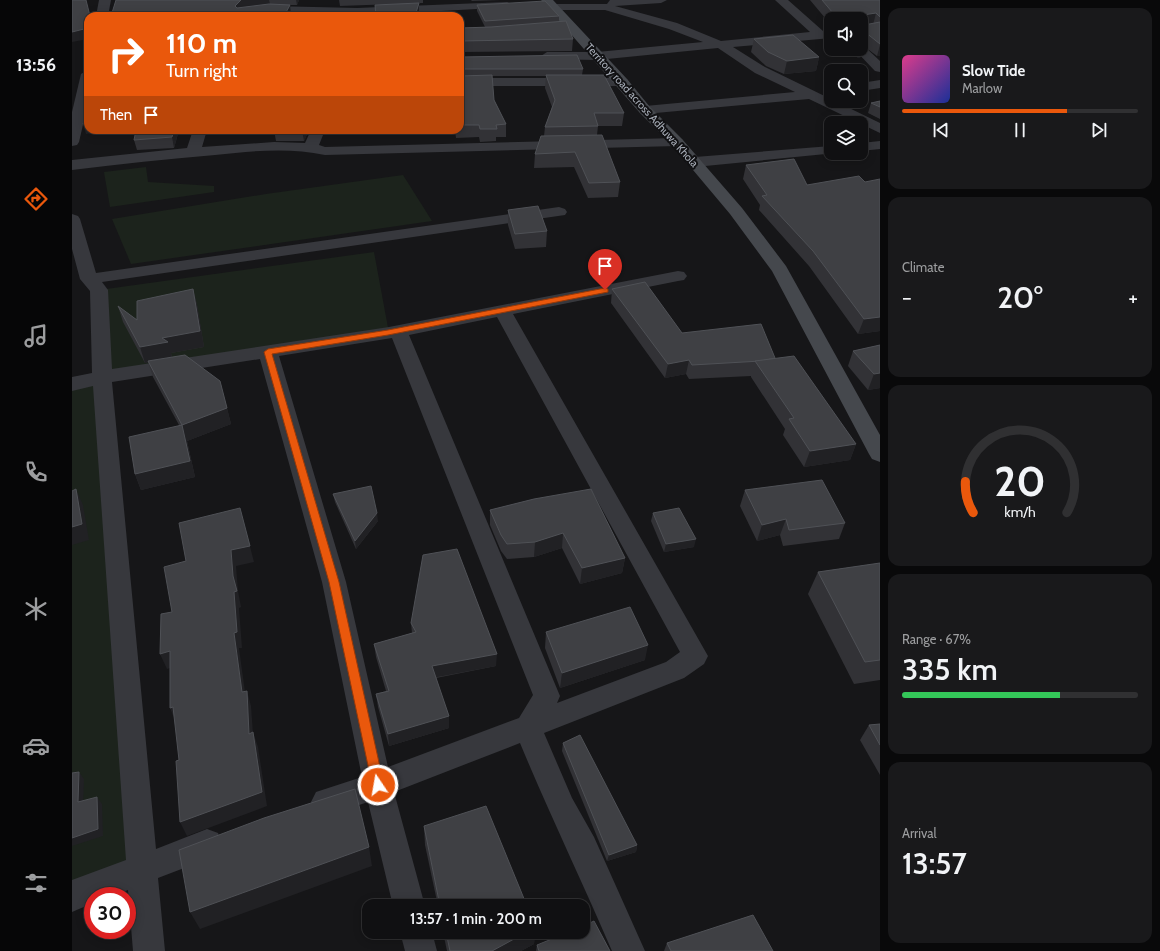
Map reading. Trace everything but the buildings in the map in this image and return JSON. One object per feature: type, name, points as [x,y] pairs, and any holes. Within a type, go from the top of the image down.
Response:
[{"type":"street","points":[[103,12],[106,0]]},
{"type":"street","points":[[545,3],[661,0]]},
{"type":"street","points":[[781,0],[824,33]]},
{"type":"street","points":[[545,3],[604,7],[673,26],[721,46],[760,70],[808,95],[880,129]]},
{"type":"street","name":"Territory road across Adhuwa Khola","points":[[545,3],[565,19],[570,27],[622,82],[645,110],[678,142],[736,211],[780,270],[880,454]]},
{"type":"street","points":[[247,12],[270,9],[334,9],[357,12],[458,4],[519,4]]},
{"type":"street","points":[[555,28],[570,27]]},
{"type":"street","points":[[536,57],[598,56],[721,46],[824,34]]},
{"type":"street","points":[[867,56],[880,68]]},
{"type":"street","points":[[464,82],[622,82]]},
{"type":"street","points":[[868,86],[880,84]]},
{"type":"street","points":[[72,142],[84,91]]},
{"type":"street","points":[[645,110],[824,93]]},
{"type":"street","points":[[193,151],[199,134]]},
{"type":"street","points":[[311,147],[316,134]]},
{"type":"street","points":[[72,165],[193,151],[311,147],[325,151],[678,142]]},
{"type":"street","points":[[868,146],[880,145]]},
{"type":"street","points":[[695,162],[824,151]]},
{"type":"street","points":[[89,279],[559,212]]},
{"type":"street","points":[[72,218],[89,279],[99,290],[102,377],[149,951]]},
{"type":"street","points":[[72,384],[102,377],[398,331],[678,276]]},
{"type":"street","points":[[305,810],[378,785],[675,670],[694,656],[502,310]]},
{"type":"street","points":[[398,331],[546,696],[528,728]]},
{"type":"street","points":[[268,352],[334,582],[378,785],[407,899]]},
{"type":"street","points":[[528,728],[562,808],[583,848],[629,951]]},
{"type":"street","points":[[72,896],[232,835]]},
{"type":"street","points":[[418,939],[421,951]]},
{"type":"shaded area","points":[[146,167],[148,182],[214,186],[214,192],[110,207],[104,172]]},
{"type":"shaded area","points":[[403,175],[432,221],[131,264],[112,219],[266,194]]},
{"type":"shaded area","points":[[374,252],[389,333],[102,378],[143,868],[95,887],[84,887],[84,891],[72,896],[72,384],[102,377],[99,290]]},
{"type":"route","points":[[378,785],[334,582],[298,452],[268,352],[388,333],[605,290]]}]
